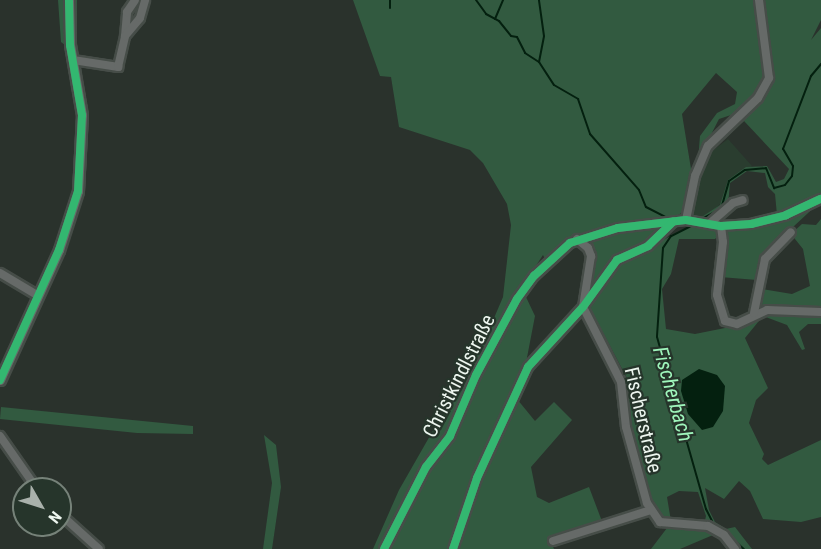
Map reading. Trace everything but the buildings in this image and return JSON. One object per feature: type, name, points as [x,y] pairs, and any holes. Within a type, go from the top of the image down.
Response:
[{"type":"street","points":[[0,380],[68,229],[78,190],[82,115],[73,60],[69,0]]},
{"type":"street","points":[[73,60],[117,67],[128,12],[135,0]]},
{"type":"street","points":[[125,36],[140,18],[145,0]]},
{"type":"street","points":[[759,0],[769,78],[758,98],[723,128],[708,146],[695,176],[689,221],[721,226],[772,220],[821,199]]},
{"type":"street","points":[[707,224],[733,202],[743,200]]},
{"type":"street","name":"Christkindlstraße","points":[[384,549],[426,467],[450,436],[476,375],[517,299],[544,265],[578,239],[618,228],[689,221]]},
{"type":"street","points":[[453,549],[477,478],[528,368],[583,307],[617,260],[648,246],[674,222]]},
{"type":"street","points":[[721,226],[723,249],[717,289],[721,314],[725,321],[737,324],[754,313],[821,312]]},
{"type":"street","points":[[754,313],[765,258],[791,232]]},
{"type":"street","points":[[578,239],[591,256],[583,307]]},
{"type":"street","points":[[0,273],[37,295]]},
{"type":"street","name":"Fischerstraße","points":[[583,307],[621,382],[627,434],[651,510]]},
{"type":"street","points":[[0,436],[29,477]]},
{"type":"street","points":[[552,541],[651,510],[663,523],[714,529],[735,549]]},
{"type":"street","points":[[72,525],[99,549]]},
{"type":"shaded area","points":[[58,0],[77,0],[77,54],[61,42]]},
{"type":"shaded area","points":[[353,0],[821,0],[821,20],[811,40],[821,28],[821,196],[777,215],[775,194],[768,187],[765,173],[747,171],[730,183],[728,205],[710,220],[700,218],[720,205],[728,180],[746,167],[767,166],[776,182],[784,179],[789,169],[744,121],[707,155],[740,112],[719,119],[698,160],[700,136],[717,113],[735,104],[737,92],[716,73],[682,114],[692,175],[685,211],[669,220],[604,227],[574,238],[545,259],[543,255],[508,308],[494,340],[500,341],[530,286],[526,297],[535,316],[525,368],[510,396],[517,399],[535,421],[554,402],[572,420],[531,467],[537,497],[549,503],[589,487],[603,524],[550,539],[554,549],[373,549],[399,490],[443,413],[459,363],[494,318],[503,297],[511,225],[507,204],[483,163],[470,150],[399,127],[391,77],[380,76]]},
{"type":"shaded area","points":[[728,139],[752,166],[728,180],[722,202],[715,209],[700,218],[689,216],[697,179],[707,155]]},
{"type":"shaded area","points":[[821,201],[765,253],[757,280],[720,277],[724,230],[774,223]]},
{"type":"shaded area","points":[[821,219],[821,324],[808,324],[799,332],[805,349],[802,350],[787,325],[763,316],[745,338],[768,388],[756,400],[749,423],[764,454],[762,459],[768,465],[821,440],[821,517],[801,522],[763,519],[750,491],[739,481],[724,499],[705,488],[709,510],[715,522],[726,529],[735,527],[752,549],[732,549],[713,535],[680,549],[651,549],[667,528],[703,529],[706,516],[698,492],[679,491],[667,497],[671,521],[660,519],[647,496],[631,440],[625,398],[631,394],[630,384],[590,308],[617,264],[692,225],[714,229],[719,235],[715,239],[679,239],[671,274],[662,289],[666,329],[695,334],[740,325],[762,313],[762,289],[792,294],[810,286],[803,249],[791,234],[802,224],[816,225]]},
{"type":"shaded area","points":[[666,229],[612,260],[587,298],[592,269],[585,241],[624,231]]},
{"type":"shaded area","points":[[699,369],[717,375],[725,386],[723,411],[713,427],[702,430],[688,414],[681,391],[682,380]]},
{"type":"shaded area","points":[[1,407],[193,426],[193,434],[137,433],[0,419]]},
{"type":"shaded area","points":[[264,435],[276,445],[281,487],[272,549],[263,549],[272,483]]},
{"type":"waterway","points":[[390,0],[390,8]]},
{"type":"waterway","points":[[476,0],[486,14],[499,21],[511,36],[517,37],[525,53],[539,62],[554,85],[578,99],[590,134],[639,190],[646,207],[668,218]]},
{"type":"waterway","points":[[495,19],[503,0]]},
{"type":"waterway","points":[[539,0],[544,36],[539,62]]},
{"type":"waterway","name":"Fischerbach","points":[[700,220],[721,209],[729,181],[745,170],[766,168],[774,188],[785,185],[792,176],[793,166],[783,149],[811,76],[821,64]]},
{"type":"waterway","name":"Fischerbach","points":[[693,225],[671,236],[663,248],[657,337],[706,509],[712,521]]},
{"type":"waterway","name":"Fischerbach","points":[[717,525],[744,549]]},
{"type":"cycle path","points":[[0,380],[59,250],[78,191],[82,115],[70,45],[69,0]]},
{"type":"cycle path","points":[[384,549],[426,467],[450,436],[476,375],[517,299],[534,276],[570,243],[618,228],[686,220],[721,226],[751,224],[786,215],[821,199]]},
{"type":"cycle path","points":[[453,549],[477,478],[528,367],[583,307],[617,260],[648,246],[673,222]]}]
